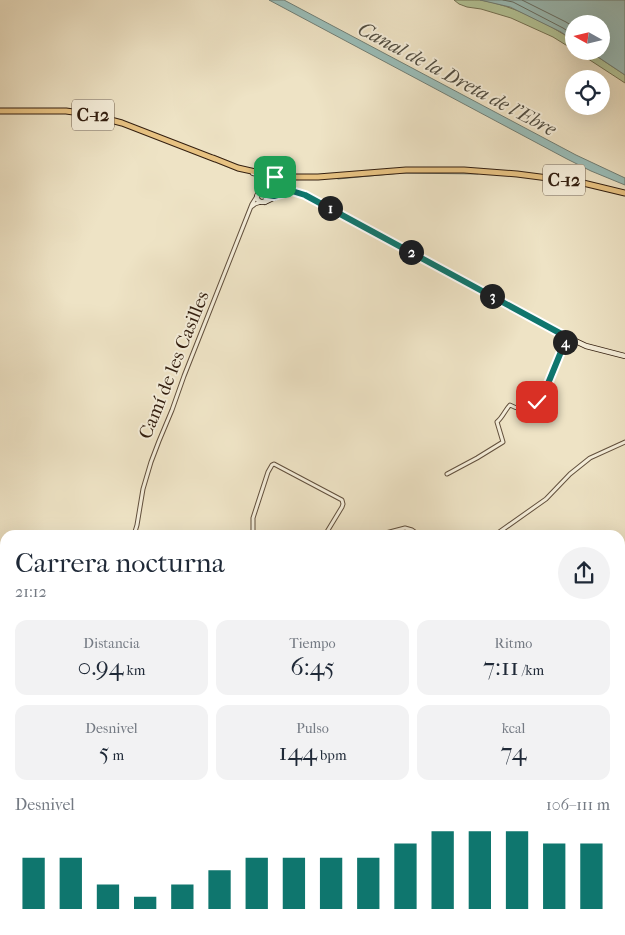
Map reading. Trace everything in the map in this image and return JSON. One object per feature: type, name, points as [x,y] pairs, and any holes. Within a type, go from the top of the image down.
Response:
[{"type":"main road","name":"C-12","points":[[0,111],[63,111],[88,114],[122,123],[265,178],[305,178],[341,174]]},
{"type":"main road","name":"C-12","points":[[213,158],[257,169],[295,174],[420,170],[477,171],[580,182],[625,193]]},
{"type":"main road","points":[[242,166],[263,172],[267,200],[263,202]]},
{"type":"main road","points":[[295,174],[270,173],[265,178],[258,195],[258,201],[263,202],[292,191],[302,193],[567,337],[586,346],[625,356]]},
{"type":"main road","points":[[258,195],[263,192],[277,196]]},
{"type":"street","name":"Camí de les Casilles","points":[[135,530],[143,489],[158,441],[172,410],[253,201],[258,195]]},
{"type":"street","points":[[251,207],[263,202]]},
{"type":"street","points":[[447,474],[503,442],[497,422],[510,405],[515,408],[529,406],[537,402],[547,386],[567,337]]},
{"type":"street","points":[[503,530],[546,499],[570,474],[590,458],[625,442]]},
{"type":"street","points":[[253,530],[253,518],[268,472],[274,464],[342,500],[342,507],[328,530]]},
{"type":"street","points":[[397,530],[405,528],[412,530]]},
{"type":"green space","points":[[454,0],[481,0],[506,6],[541,21],[565,35],[565,44],[511,18],[459,4]]},
{"type":"green space","points":[[590,60],[602,60],[625,75],[625,83],[610,73],[610,70],[605,70]]},
{"type":"water","points":[[269,0],[284,0],[576,155],[625,178],[625,185],[567,159]]},
{"type":"water","points":[[480,0],[625,0],[625,75],[602,60],[610,60],[610,15],[565,15],[565,35],[510,7]]},
{"type":"waterway","points":[[338,179],[401,173],[478,174]]},
{"type":"route","points":[[275,177],[266,182],[265,191],[267,195],[274,196],[292,191],[305,195],[567,337],[544,393],[537,402]]},
{"type":"water label","name":"Canal de la Dreta de l'Ebre","points":[[457,79]]}]
